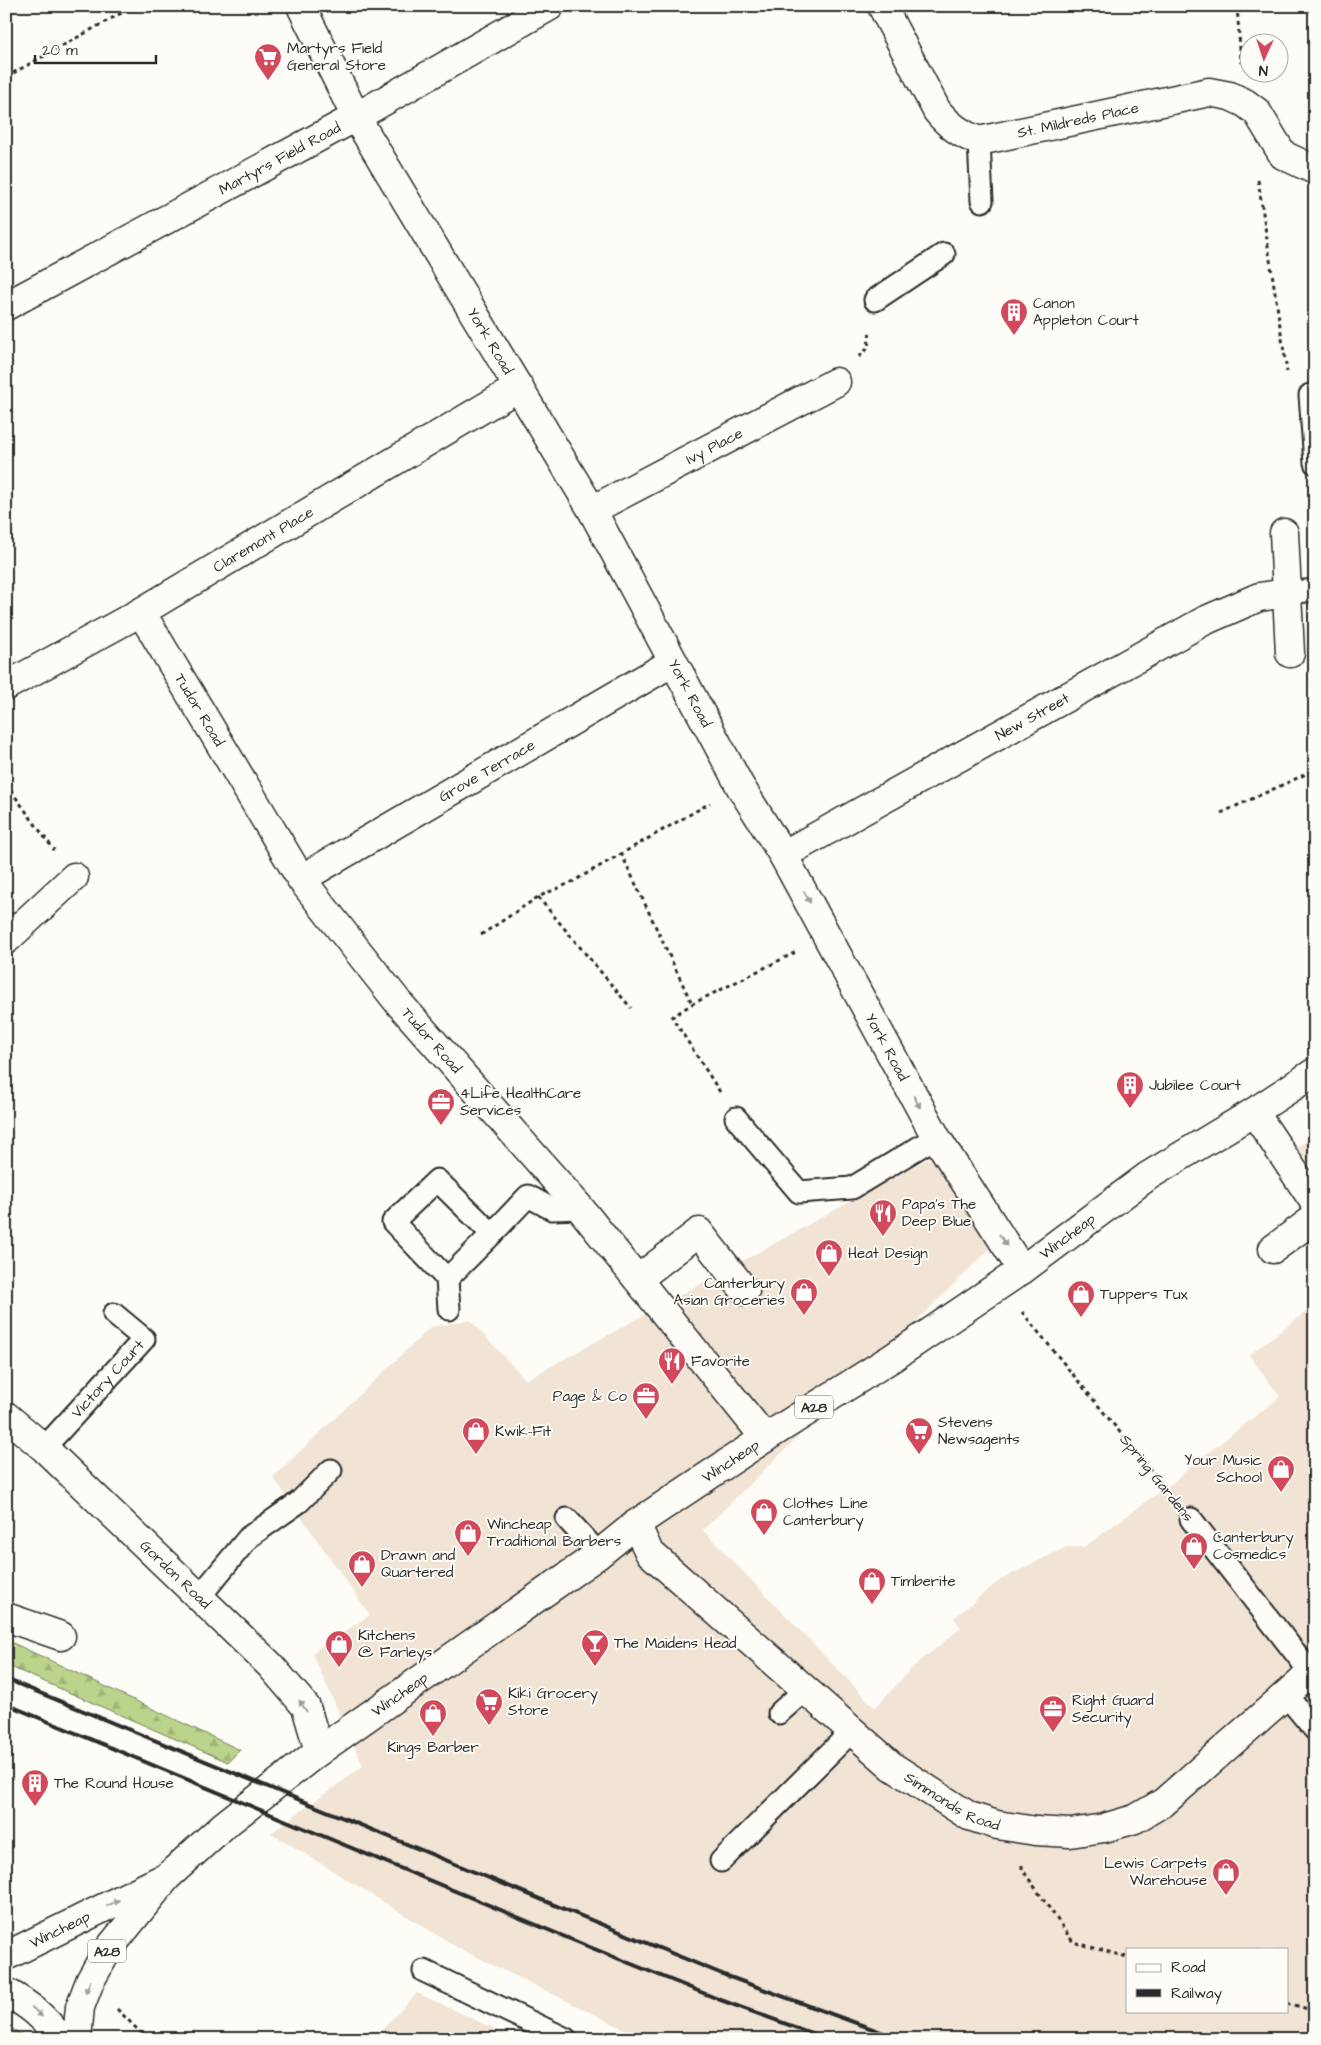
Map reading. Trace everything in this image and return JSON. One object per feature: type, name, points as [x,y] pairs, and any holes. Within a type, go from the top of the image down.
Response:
[{"type":"main road","name":"York Road","points":[[301,6],[356,117],[592,510],[740,786],[783,855],[828,936],[1011,1278]]},
{"type":"main road","name":"Martyrs Field Road","points":[[6,306],[356,117],[550,6]]},
{"type":"main road","points":[[882,6],[938,112],[948,124],[967,137],[980,141]]},
{"type":"main road","name":"St. Mildreds Place","points":[[980,141],[1209,92],[1230,96],[1245,103],[1257,112],[1283,155],[1315,170]]},
{"type":"main road","name":"Ivy Place","points":[[592,510],[836,382]]},
{"type":"main road","name":"Claremont Place","points":[[6,686],[141,612],[518,387]]},
{"type":"main road","points":[[1284,532],[1290,653]]},
{"type":"main road","name":"New Street","points":[[783,855],[1204,621],[1259,597],[1287,593]]},
{"type":"main road","name":"Tudor Road","points":[[141,612],[301,879],[398,1002],[580,1208],[765,1438]]},
{"type":"main road","name":"Grove Terrace","points":[[301,879],[673,662]]},
{"type":"main road","points":[[6,940],[74,877]]},
{"type":"main road","name":"Wincheap","points":[[77,2039],[80,2007],[90,1981],[107,1951],[167,1877],[223,1826],[319,1752],[599,1554],[636,1524],[1011,1278],[1148,1176],[1254,1112],[1315,1072]]},
{"type":"main road","points":[[1254,1112],[1315,1203]]},
{"type":"main road","points":[[1273,1249],[1315,1218]]},
{"type":"main road","points":[[638,1279],[699,1232],[745,1291]]},
{"type":"main road","name":"Gordon Road","points":[[6,1416],[44,1448],[270,1665],[306,1707],[319,1752]]},
{"type":"main road","name":"Simmonds Road","points":[[636,1524],[649,1552],[893,1767],[969,1816],[997,1825],[1024,1830],[1070,1833],[1104,1828],[1136,1818],[1164,1802],[1313,1671]]},
{"type":"main road","points":[[6,1617],[61,1636]]},
{"type":"main road","name":"Wincheap","points":[[6,1956],[167,1877]]},
{"type":"main road","points":[[6,1992],[28,2004],[48,2022],[61,2039]]},
{"type":"lane","points":[[980,141],[982,201]]},
{"type":"lane","points":[[875,300],[944,254]]},
{"type":"lane","points":[[1310,395],[1315,462]]},
{"type":"lane","points":[[1287,593],[1315,590]]},
{"type":"lane","points":[[736,1118],[799,1192],[852,1188],[936,1137]]},
{"type":"lane","points":[[449,1309],[447,1279],[393,1222],[437,1180],[492,1234]]},
{"type":"lane","points":[[447,1279],[528,1196],[552,1209],[580,1208]]},
{"type":"lane","name":"Victory Court","points":[[44,1448],[144,1339],[114,1314]]},
{"type":"lane","points":[[200,1596],[249,1537],[299,1502],[331,1470]]},
{"type":"lane","points":[[567,1519],[599,1554]]},
{"type":"lane","name":"Spring Gardens","points":[[1191,1519],[1313,1671]]},
{"type":"lane","points":[[779,1713],[805,1690]]},
{"type":"lane","points":[[1286,1695],[1315,1730]]},
{"type":"lane","points":[[721,1862],[852,1731]]},
{"type":"lane","points":[[424,1971],[566,2039]]},
{"type":"path","points":[[6,77],[134,6]]},
{"type":"path","points":[[1236,6],[1245,103]]},
{"type":"path","points":[[1221,813],[1315,770]]},
{"type":"path","points":[[6,784],[74,877]]},
{"type":"path","points":[[481,935],[538,897],[572,882],[740,786]]},
{"type":"path","points":[[620,853],[692,1004]]},
{"type":"path","points":[[538,897],[631,1008]]},
{"type":"path","points":[[736,1118],[672,1017],[692,1004],[828,936]]},
{"type":"path","name":"Spring Gardens","points":[[1011,1278],[1191,1519]]},
{"type":"path","points":[[1024,1830],[1022,1869],[1073,1942],[1126,1957]]},
{"type":"path","points":[[1288,2003],[1315,2011]]},
{"type":"shaded area","points":[[1315,1135],[1315,1170],[1297,1147]]},
{"type":"shaded area","points":[[935,1155],[994,1245],[703,1530],[875,1708],[913,1667],[961,1628],[954,1618],[1000,1580],[1066,1547],[1084,1547],[1176,1480],[1280,1397],[1249,1355],[1315,1305],[1315,2039],[645,2039],[460,1949],[271,1833],[363,1766],[312,1653],[370,1615],[273,1477],[431,1327],[470,1320],[526,1380]]},
{"type":"shaded area","points":[[417,1993],[516,2039],[373,2039]]},
{"type":"green space","points":[[6,1640],[240,1750],[228,1762],[6,1665]]},
{"type":"green space","points":[[6,2024],[27,2039],[6,2039]]},
{"type":"railway","points":[[6,1679],[727,1976],[900,2039]]},
{"type":"railway","points":[[6,1704],[587,1946],[718,1999],[827,2039]]},
{"type":"place","name":"Martyrs Field General Store","points":[[268,81]]},
{"type":"place","name":"Canon Appleton Court","points":[[1014,336]]},
{"type":"place","name":"Jubilee Court","points":[[1130,1109]]},
{"type":"place","name":"4Life HealthCare Services","points":[[441,1126]]},
{"type":"place","name":"Papa's The Deep Blue","points":[[883,1237]]},
{"type":"place","name":"Heat Design","points":[[829,1277]]},
{"type":"place","name":"Canterbury Asian Groceries","points":[[804,1316]]},
{"type":"place","name":"Tuppers Tux","points":[[1081,1318]]},
{"type":"place","name":"Favorite","points":[[672,1385]]},
{"type":"place","name":"Page & Co","points":[[646,1420]]},
{"type":"place","name":"Kwik-Fit","points":[[476,1455]]},
{"type":"place","name":"Stevens Newsagents","points":[[919,1455]]},
{"type":"place","name":"Your Music School","points":[[1281,1493]]},
{"type":"place","name":"Clothes Line Canterbury","points":[[764,1536]]},
{"type":"place","name":"Wincheap Traditional Barbers","points":[[468,1557]]},
{"type":"place","name":"Canterbury Cosmedics","points":[[1194,1570]]},
{"type":"place","name":"Drawn and Quartered","points":[[362,1588]]},
{"type":"place","name":"Timberite","points":[[872,1605]]},
{"type":"place","name":"The Maidens Head","points":[[595,1667]]},
{"type":"place","name":"Kitchens @ Farleys","points":[[339,1668]]},
{"type":"place","name":"Kiki Grocery Store","points":[[489,1726]]},
{"type":"place","name":"Right Guard Security","points":[[1053,1733]]},
{"type":"place","name":"Kings Barber","points":[[433,1737]]},
{"type":"place","name":"The Round House","points":[[35,1807]]},
{"type":"place","name":"Lewis Carpets Warehouse","points":[[1226,1896]]}]
